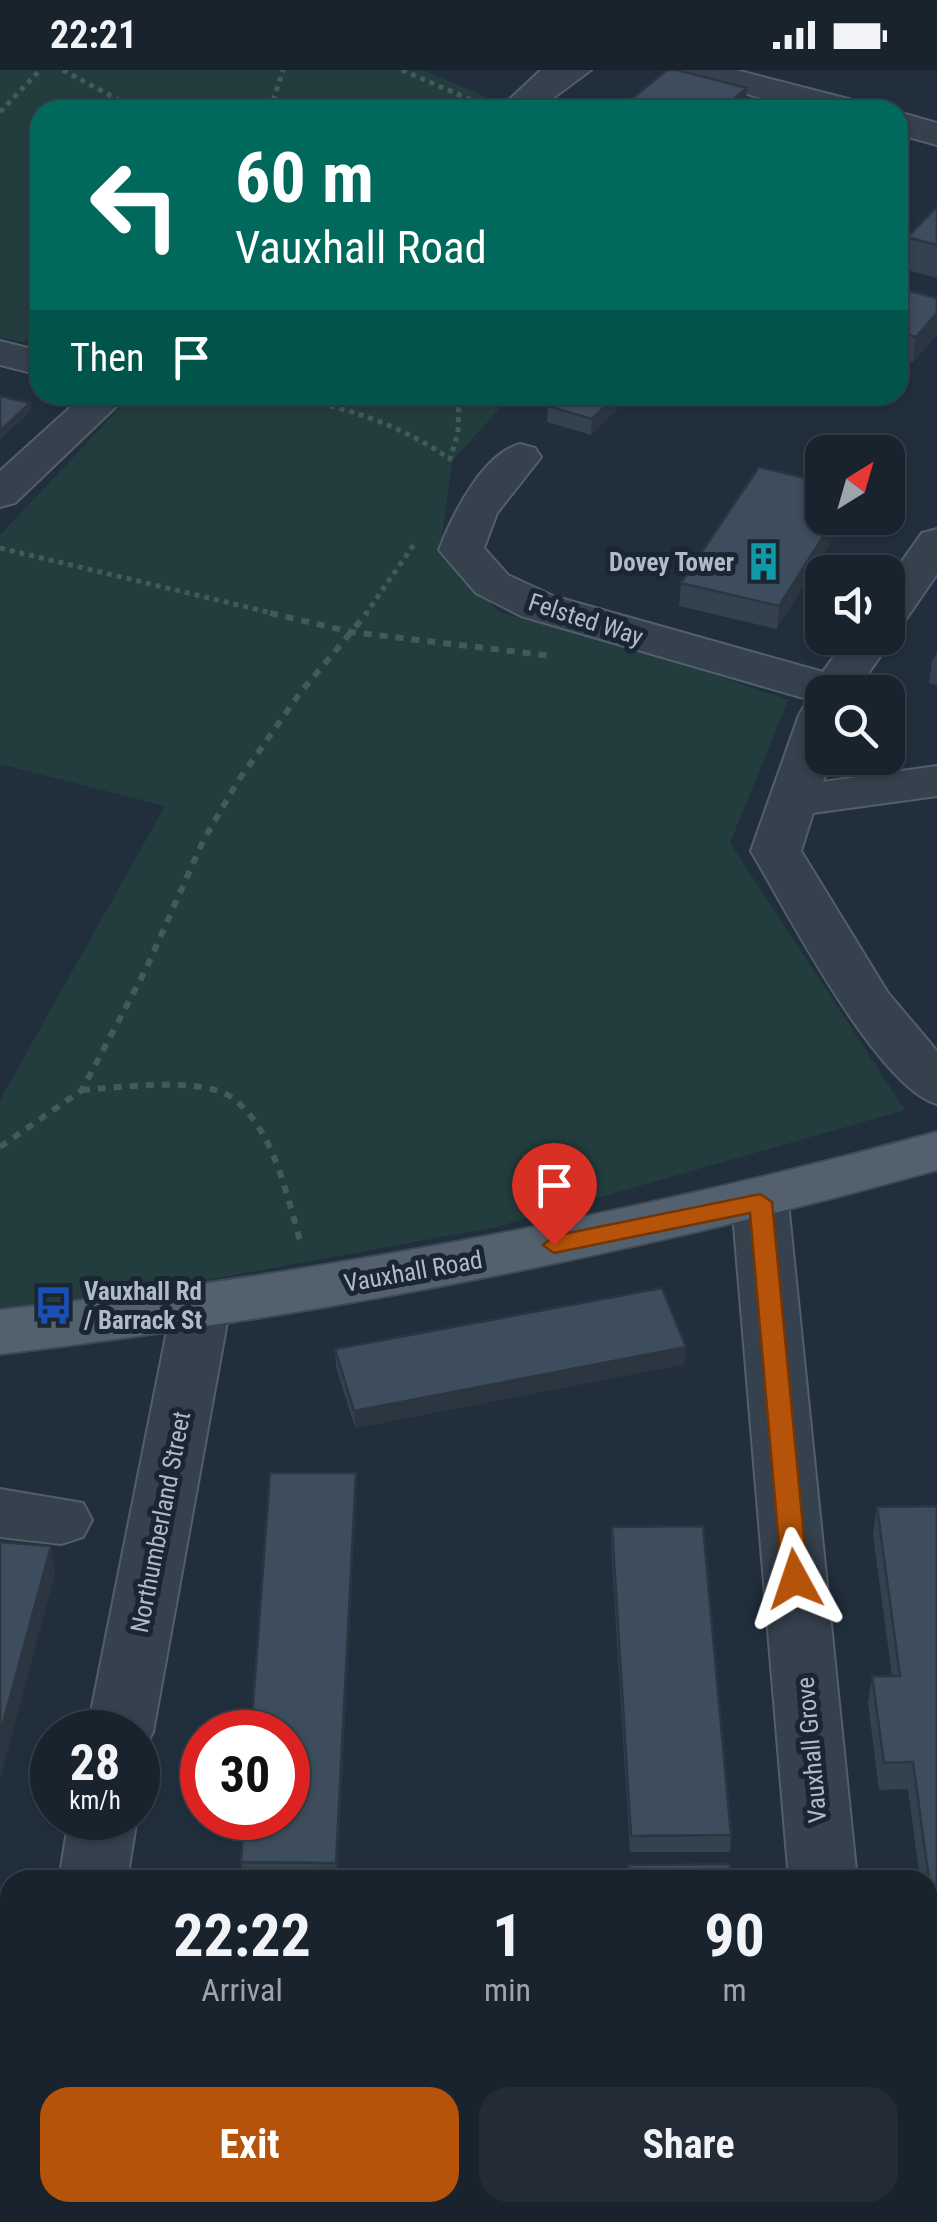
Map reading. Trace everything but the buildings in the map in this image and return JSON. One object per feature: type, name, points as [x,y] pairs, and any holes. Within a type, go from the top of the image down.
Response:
[{"type":"main road","name":"Vauxhall Road","points":[[0,1332],[200,1310],[760,1202],[937,1151]]},
{"type":"street","points":[[528,100],[554,77],[574,70]]},
{"type":"street","points":[[696,70],[809,100]]},
{"type":"street","points":[[908,127],[937,134]]},
{"type":"street","points":[[0,353],[30,360]]},
{"type":"street","points":[[0,494],[97,405]]},
{"type":"street","name":"Felsted Way","points":[[520,457],[476,510],[461,550],[492,584],[556,612],[805,691]]},
{"type":"street","points":[[905,592],[930,562]]},
{"type":"street","points":[[805,769],[776,850],[869,1006],[937,1086]]},
{"type":"street","points":[[793,802],[937,780]]},
{"type":"street","name":"Vauxhall Grove","points":[[760,1202],[821,1870]]},
{"type":"street","name":"Northumberland Street","points":[[124,1710],[200,1310]]},
{"type":"street","points":[[0,1513],[60,1520]]},
{"type":"street","points":[[95,1870],[99,1840]]},
{"type":"path","points":[[0,112],[40,70]]},
{"type":"path","points":[[62,70],[118,100]]},
{"type":"path","points":[[273,100],[283,70]]},
{"type":"path","points":[[402,70],[470,100]]},
{"type":"path","points":[[323,405],[410,431],[450,459]]},
{"type":"path","points":[[445,475],[458,433],[459,405]]},
{"type":"path","points":[[0,1147],[82,1090],[146,969],[203,841],[238,781],[300,694],[383,594],[422,532]]},
{"type":"path","points":[[0,548],[351,632],[567,658]]},
{"type":"path","points":[[82,1090],[187,1085],[234,1098],[276,1154],[314,1288]]},
{"type":"green space","points":[[0,70],[423,70],[492,100],[30,100],[30,344],[0,337]]},
{"type":"green space","points":[[123,405],[503,405],[452,461],[440,550],[499,612],[656,655],[788,700],[730,843],[905,1110],[496,1227],[0,1318],[0,1100],[165,806],[0,764],[0,535]]},
{"type":"place","name":"Dovey Tower","points":[[764,562]]},
{"type":"place","name":"Vauxhall Rd / Barrack St","points":[[54,1305]]},
{"type":"route","points":[[554,1245],[760,1202],[795,1579]]}]
